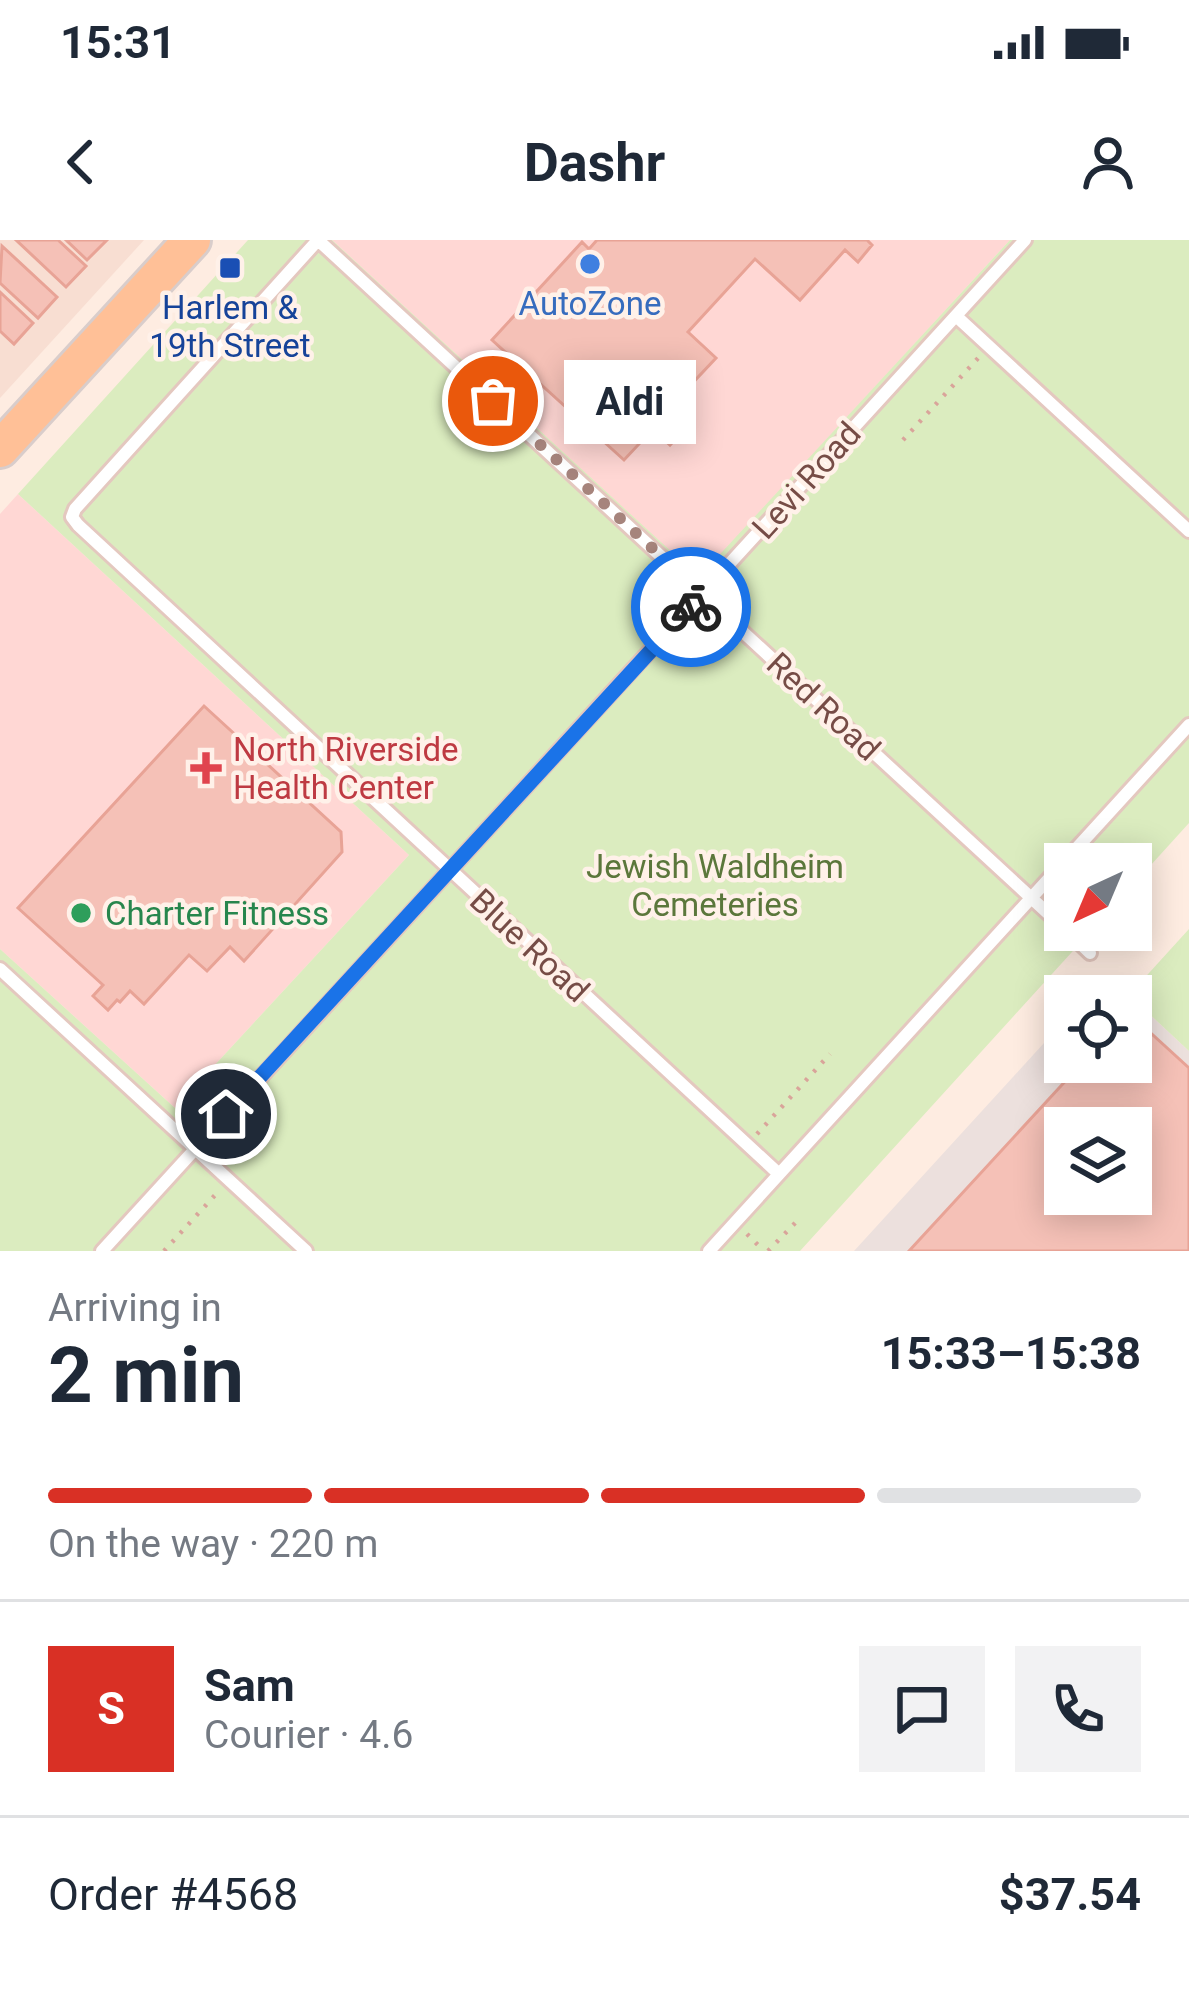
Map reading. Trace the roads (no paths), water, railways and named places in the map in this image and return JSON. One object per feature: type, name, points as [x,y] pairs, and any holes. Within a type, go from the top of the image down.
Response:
[{"type":"main road","points":[[0,449],[192,240]]},
{"type":"lane","name":"Blue Road","points":[[318,240],[75,508],[72,517],[779,1174]]},
{"type":"lane","name":"Red Road","points":[[318,240],[1044,910]]},
{"type":"lane","name":"Levi Road","points":[[102,1251],[1025,240]]},
{"type":"lane","points":[[956,316],[1189,531]]},
{"type":"lane","points":[[709,1251],[1189,725]]},
{"type":"lane","points":[[0,969],[306,1251]]},
{"type":"place","name":"AutoZone","points":[[590,264]]},
{"type":"place","name":"Harlem & 19th Street","points":[[230,268]]},
{"type":"place","name":"Aldi","points":[[493,401]]},
{"type":"place","name":"North Riverside Health Center","points":[[206,768]]},
{"type":"place","name":"Charter Fitness","points":[[81,913]]},
{"type":"park label","name":"Jewish Waldheim Cemeteries","points":[[715,885]]}]
